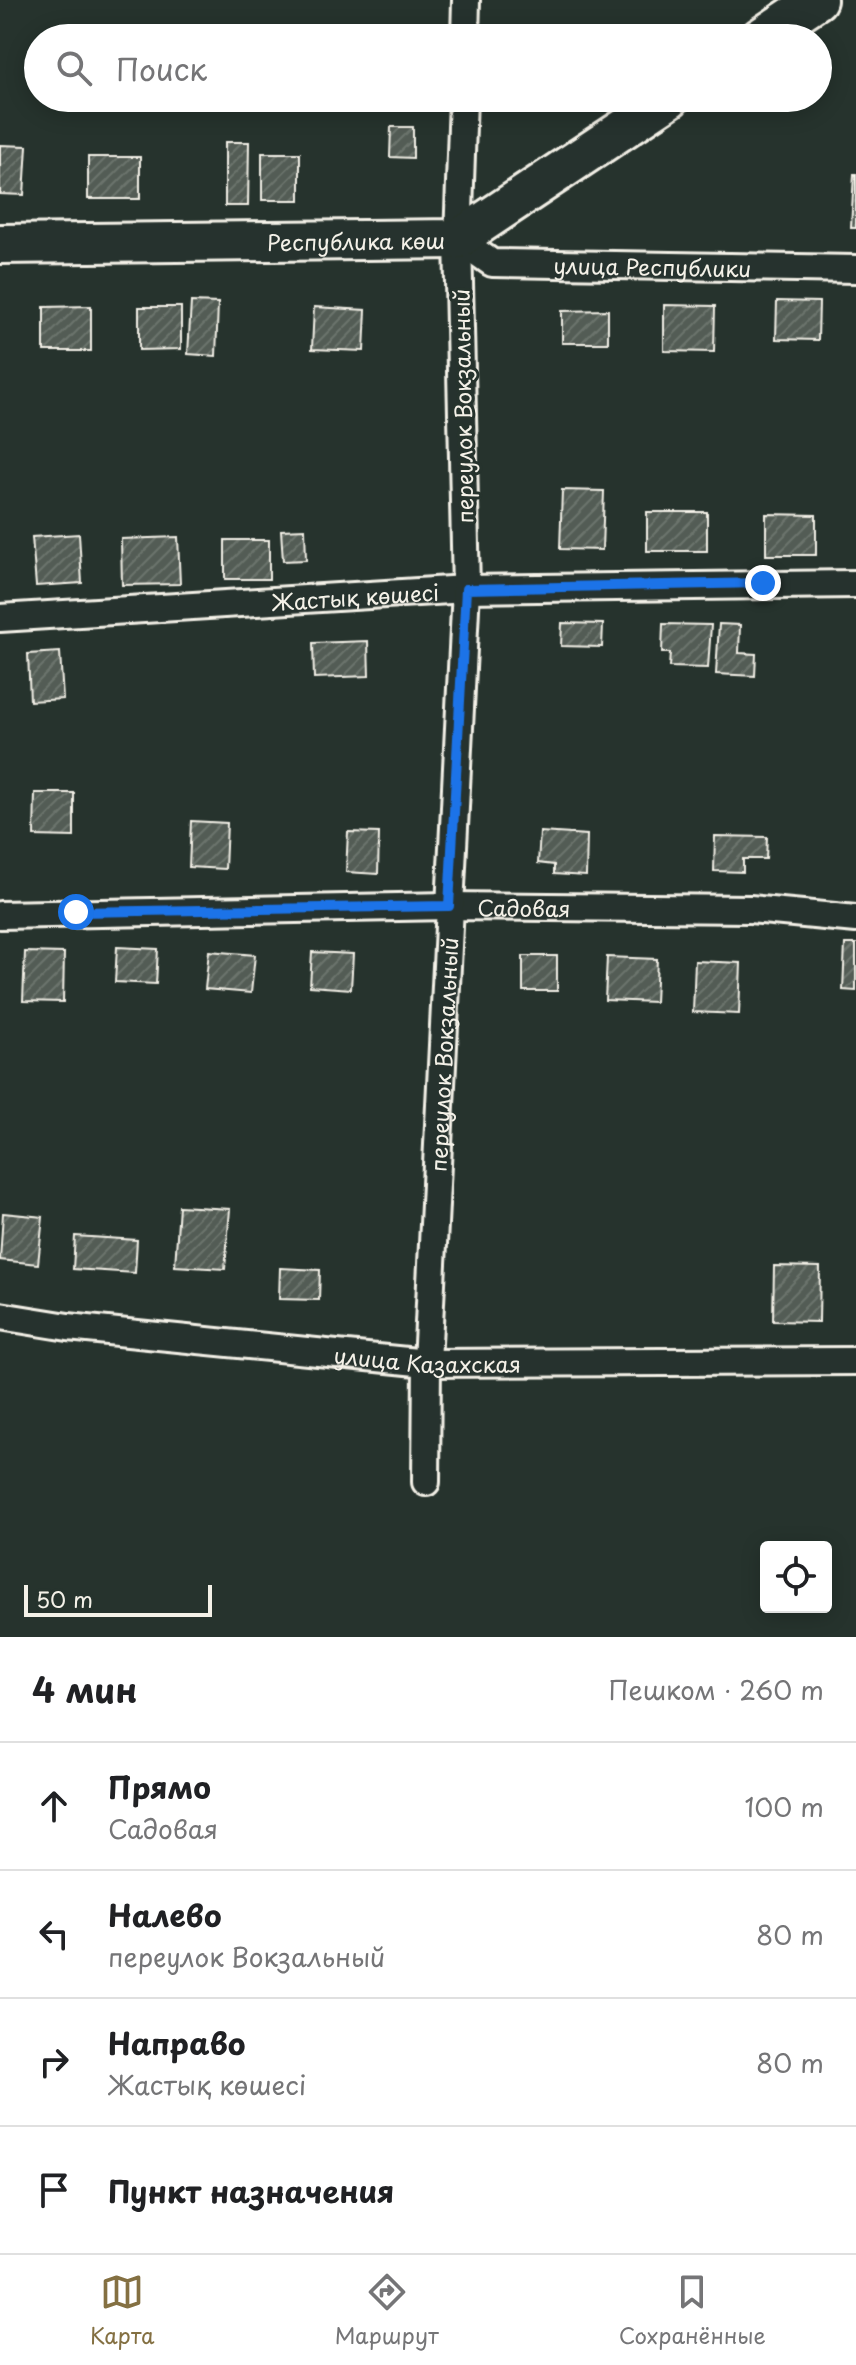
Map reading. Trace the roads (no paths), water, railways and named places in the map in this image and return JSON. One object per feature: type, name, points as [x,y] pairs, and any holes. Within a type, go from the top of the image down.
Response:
[{"type":"main road","points":[[781,24],[817,0]]},
{"type":"main road","name":"Республика көш","points":[[0,244],[458,239],[649,112]]},
{"type":"street","points":[[465,24],[466,0]]},
{"type":"street","name":"переулок Вокзальный","points":[[426,1482],[427,1363],[466,589],[458,239],[463,112]]},
{"type":"street","name":"улица Республики","points":[[458,239],[492,263],[856,269]]},
{"type":"street","name":"Жастық көшесі","points":[[0,618],[466,589],[856,584]]},
{"type":"street","name":"Садовая","points":[[0,915],[449,906],[750,909],[856,919]]},
{"type":"street","name":"улица Казахская","points":[[0,1316],[68,1327],[427,1363],[856,1361]]}]
